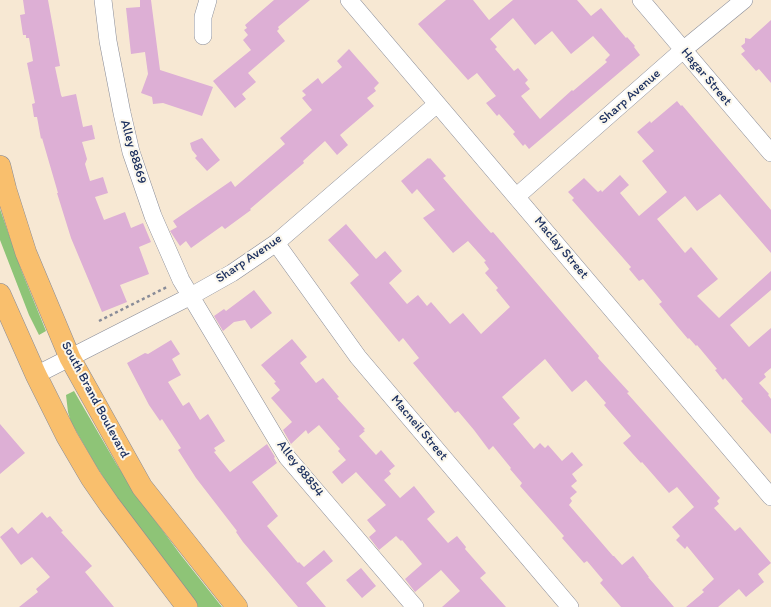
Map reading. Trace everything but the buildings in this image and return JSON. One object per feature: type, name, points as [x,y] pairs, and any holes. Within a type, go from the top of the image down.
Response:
[{"type":"main road","name":"South Brand Boulevard","points":[[0,166],[26,253],[70,358],[142,487],[237,607]]},
{"type":"main road","points":[[0,294],[36,375],[67,437],[91,478],[187,607]]},
{"type":"street","name":"Alley 88869","points":[[104,0],[108,41],[131,152],[153,216],[181,280],[191,296]]},
{"type":"street","points":[[203,36],[203,17],[208,0]]},
{"type":"street","name":"Maclay Street","points":[[349,0],[517,196],[771,497]]},
{"type":"street","name":"Hagar Street","points":[[641,0],[771,153]]},
{"type":"street","name":"Sharp Avenue","points":[[517,196],[683,50],[744,0]]},
{"type":"street","name":"Sharp Avenue","points":[[36,375],[191,296],[232,273],[276,243],[437,104]]},
{"type":"street","name":"Macneil Street","points":[[276,243],[358,357],[570,607]]},
{"type":"street","name":"Alley 88854","points":[[191,296],[287,457],[415,607]]},
{"type":"path","points":[[99,321],[167,287]]},
{"type":"green space","points":[[0,209],[22,272],[46,331],[39,335],[29,315],[0,240]]},
{"type":"green space","points":[[74,391],[117,465],[146,508],[222,607],[198,607],[125,511],[95,464],[71,422],[66,395]]}]
